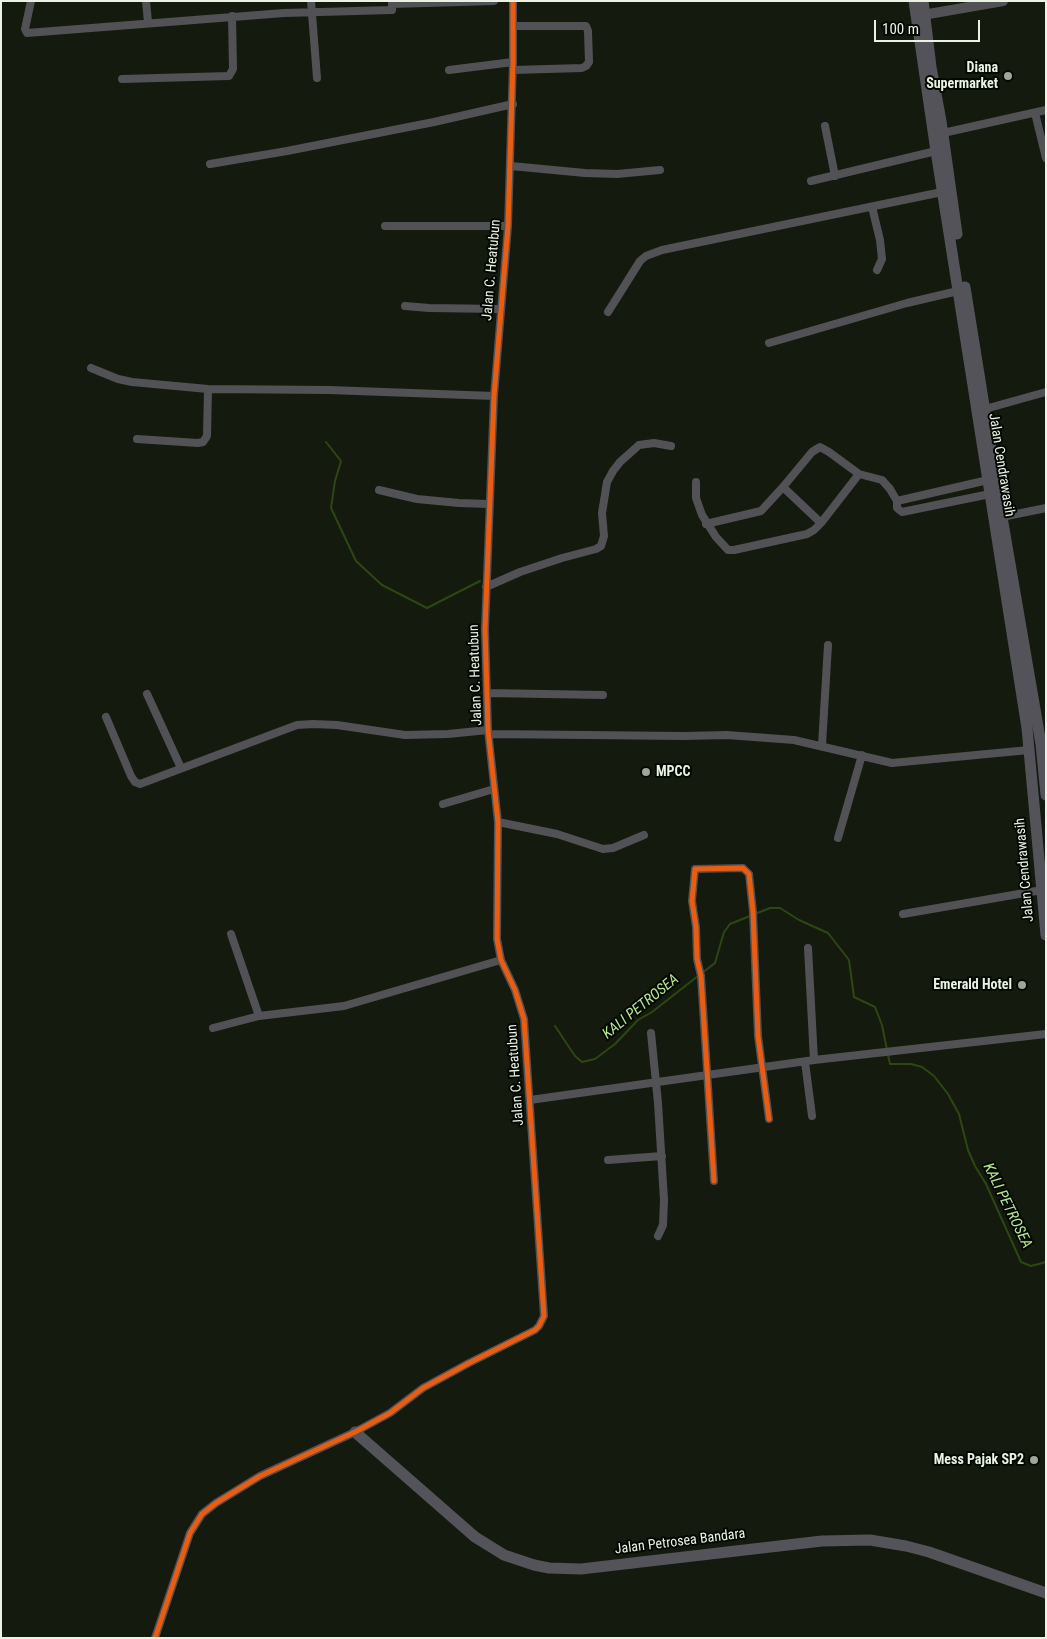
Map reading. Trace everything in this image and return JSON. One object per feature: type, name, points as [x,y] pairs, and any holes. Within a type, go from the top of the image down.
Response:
[{"type":"main road","name":"Jalan Cendrawasih","points":[[914,1],[920,15],[943,133],[955,228],[1041,744],[1046,794]]},
{"type":"main road","name":"Jalan Cendrawasih","points":[[923,1],[920,15],[936,151],[1027,728],[1046,935]]},
{"type":"main road","name":"Jalan Petrosea Bandara","points":[[356,1432],[474,1537],[504,1555],[534,1565],[549,1568],[581,1569],[822,1541],[870,1540],[929,1552],[1046,1593]]},
{"type":"street","points":[[31,1],[25,27],[27,33],[232,16],[392,10],[392,3],[494,1]]},
{"type":"street","points":[[146,1],[148,22]]},
{"type":"street","points":[[310,1],[317,78]]},
{"type":"street","name":"Jalan C. Heatubun","points":[[155,1638],[190,1533],[202,1514],[216,1503],[260,1476],[356,1432],[390,1413],[423,1388],[535,1330],[544,1316],[524,1019],[516,990],[501,960],[497,939],[498,822],[489,732],[485,629],[494,396],[508,226],[513,1]]},
{"type":"street","points":[[920,15],[1003,1]]},
{"type":"street","points":[[122,80],[229,76],[233,69],[232,16]]},
{"type":"street","points":[[449,70],[513,66],[582,68],[589,62],[588,31],[586,26],[513,26]]},
{"type":"street","points":[[210,164],[434,122],[512,104]]},
{"type":"street","points":[[943,133],[1046,110]]},
{"type":"street","points":[[1036,113],[1046,156]]},
{"type":"street","points":[[825,126],[835,176]]},
{"type":"street","points":[[811,182],[936,151]]},
{"type":"street","points":[[510,166],[617,174],[660,170]]},
{"type":"street","points":[[608,312],[640,261],[646,256],[662,250],[942,192]]},
{"type":"street","points":[[872,207],[880,240],[882,259],[877,270]]},
{"type":"street","points":[[385,226],[508,226]]},
{"type":"street","points":[[769,343],[907,303],[958,291]]},
{"type":"street","points":[[404,306],[500,309]]},
{"type":"street","points":[[91,368],[132,382],[208,389],[320,390],[494,396]]},
{"type":"street","points":[[137,439],[203,442],[207,436],[208,389]]},
{"type":"street","points":[[985,409],[1046,392]]},
{"type":"street","points":[[486,588],[520,572],[601,546],[604,536],[602,513],[607,482],[613,471],[639,445],[654,443],[671,446]]},
{"type":"street","points":[[706,524],[761,511],[818,447],[829,452],[859,474],[882,480],[897,501],[896,508],[902,512],[990,494]]},
{"type":"street","points":[[696,482],[697,502],[706,524],[725,548],[731,550],[807,534],[814,530],[859,474]]},
{"type":"street","points":[[897,501],[988,480]]},
{"type":"street","points":[[783,487],[821,523]]},
{"type":"street","points":[[379,490],[417,499],[489,504]]},
{"type":"street","points":[[1002,518],[1046,508]]},
{"type":"street","points":[[822,746],[828,646]]},
{"type":"street","points":[[487,693],[603,696]]},
{"type":"street","points":[[147,694],[181,768]]},
{"type":"street","name":"Jalan C. Heatubun","points":[[106,717],[131,776],[135,782],[140,784],[291,726],[303,724],[337,725],[405,735],[489,732]]},
{"type":"street","points":[[489,732],[684,736],[727,735],[794,740],[892,763],[1029,750]]},
{"type":"street","points":[[838,838],[862,755]]},
{"type":"street","points":[[443,804],[494,789]]},
{"type":"street","points":[[498,822],[557,834],[603,849],[613,848],[644,835]]},
{"type":"street","points":[[714,1181],[702,976],[697,959],[696,927],[692,897],[696,869],[743,868],[749,874],[753,912],[758,1036],[769,1119]]},
{"type":"street","points":[[904,914],[1042,890]]},
{"type":"street","points":[[231,934],[259,1016]]},
{"type":"street","points":[[808,948],[814,1060]]},
{"type":"street","points":[[213,1028],[259,1016],[344,1006],[501,960]]},
{"type":"street","points":[[651,1033],[662,1156],[664,1217],[658,1236]]},
{"type":"street","points":[[530,1100],[814,1060],[1046,1034]]},
{"type":"street","points":[[805,1062],[812,1116]]},
{"type":"street","points":[[608,1160],[662,1156]]},
{"type":"waterway","points":[[326,442],[341,461],[335,481],[331,508],[356,561],[382,585],[427,608],[480,581]]},
{"type":"waterway","name":"KALI PETROSEA","points":[[755,914],[770,908],[780,908],[799,920],[828,933],[849,960],[854,997],[875,1007],[882,1025],[887,1050]]},
{"type":"waterway","name":"KALI PETROSEA","points":[[702,973],[715,963],[724,932],[730,924],[750,916]]},
{"type":"waterway","name":"KALI PETROSEA","points":[[555,1026],[575,1056],[582,1062],[595,1059],[615,1044],[638,1020],[652,1012],[698,976]]},
{"type":"waterway","name":"KALI PETROSEA","points":[[888,1055],[890,1064],[911,1064],[922,1067],[934,1076],[948,1094],[959,1114],[968,1150],[986,1184],[1021,1262],[1031,1266],[1046,1262]]},
{"type":"cycle path","points":[[155,1638],[190,1533],[202,1514],[216,1503],[260,1476],[355,1432],[390,1413],[423,1388],[535,1330],[544,1316],[524,1019],[515,990],[501,960],[497,939],[498,822],[488,730],[485,629],[494,396],[508,226],[513,1]]},
{"type":"cycle path","points":[[714,1181],[701,976],[697,959],[696,927],[692,901],[695,869],[743,868],[749,874],[753,912],[758,1036],[769,1119]]},
{"type":"place","name":"Diana Supermarket","points":[[1008,76]]},
{"type":"place","name":"MPCC","points":[[646,772]]},
{"type":"place","name":"Emerald Hotel","points":[[1022,985]]},
{"type":"place","name":"Mess Pajak SP2","points":[[1034,1460]]}]
